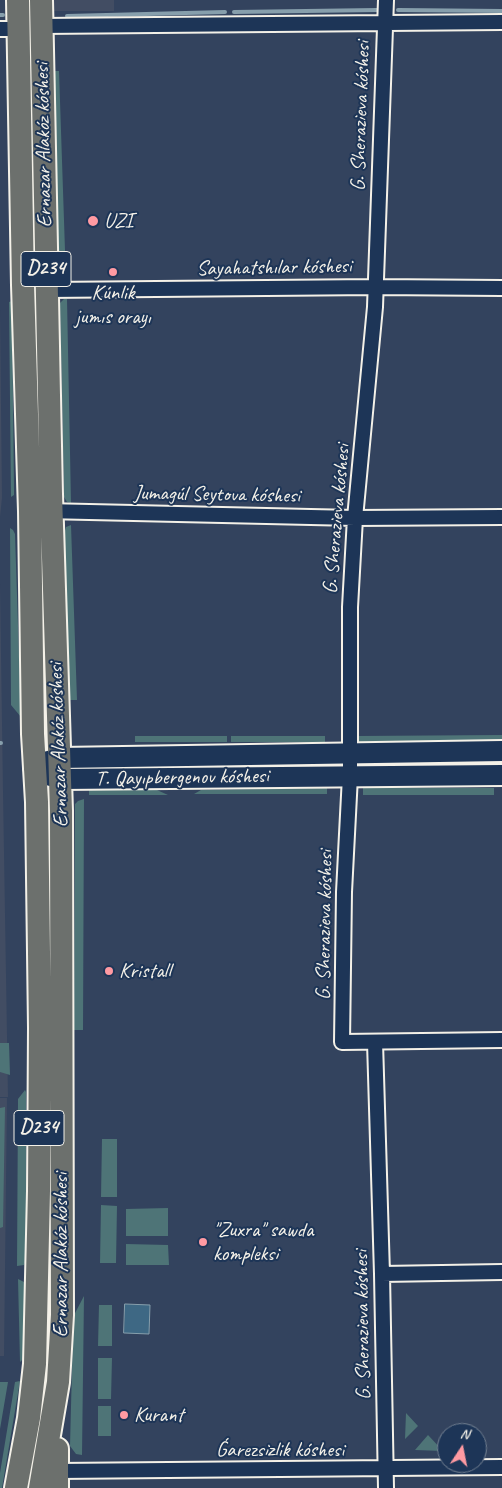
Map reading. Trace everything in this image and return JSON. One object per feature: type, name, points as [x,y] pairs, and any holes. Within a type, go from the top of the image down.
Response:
[{"type":"main road","name":"Ernazar Alakóz kóshesi","points":[[16,1488],[29,1418],[35,1364],[38,1263],[50,1157],[60,769],[23,285],[9,29],[18,0]]},
{"type":"main road","name":"Ernazar Alakóz kóshesi","points":[[41,0],[47,290],[33,734],[38,802],[40,1028],[62,1316],[58,1382],[41,1488]]},
{"type":"main road","name":"T. Qayıpbergenov kóshesi","points":[[34,767],[47,775],[91,758],[502,751]]},
{"type":"main road","points":[[91,758],[85,768],[87,774],[94,779]]},
{"type":"main road","name":"T. Qayıpbergenov kóshesi","points":[[60,769],[94,779],[502,775]]},
{"type":"main road","points":[[57,1480],[58,1382]]},
{"type":"street","name":"G. Sherazieva kóshesi","points":[[386,0],[375,306],[355,518],[349,622],[350,776],[344,892],[342,1042],[375,1042],[386,1488]]},
{"type":"street","points":[[41,26],[502,22]]},
{"type":"street","name":"Sayahatshılar kóshesi","points":[[47,290],[375,287],[502,288]]},
{"type":"street","name":"Jumagúl Seytova kóshesi","points":[[41,511],[355,518],[502,517]]},
{"type":"street","points":[[375,1042],[502,1040]]},
{"type":"street","points":[[382,1274],[502,1272]]},
{"type":"street","name":"Ǵarezsizlik kóshesi","points":[[57,1480],[386,1469],[502,1468]]},
{"type":"street","points":[[41,1488],[49,1476],[57,1480]]},
{"type":"shaded area","points":[[53,0],[114,0],[114,11],[53,11]]},
{"type":"shaded area","points":[[0,310],[2,498],[0,517]]},
{"type":"shaded area","points":[[0,584],[3,791],[8,1097],[0,1097]]},
{"type":"shaded area","points":[[0,1098],[7,1098],[4,1356],[0,1356]]},
{"type":"shaded area","points":[[125,1304],[150,1305],[149,1334],[124,1333]]},
{"type":"green space","points":[[53,71],[59,71],[66,280],[59,275]]},
{"type":"green space","points":[[67,299],[71,503],[67,502],[64,497],[60,303]]},
{"type":"green space","points":[[12,301],[14,495],[11,497],[9,302]]},
{"type":"green space","points":[[71,525],[77,700],[69,700],[64,534],[66,527]]},
{"type":"green space","points":[[10,528],[15,534],[21,717],[11,705]]},
{"type":"green space","points":[[502,735],[502,741],[358,742],[358,736]]},
{"type":"green space","points":[[135,736],[227,736],[227,742],[135,742]]},
{"type":"green space","points":[[231,736],[325,736],[325,742],[231,742]]},
{"type":"green space","points":[[327,788],[327,794],[194,794],[201,790]]},
{"type":"green space","points":[[363,788],[494,788],[494,795],[363,795]]},
{"type":"green space","points":[[89,790],[157,790],[168,795],[89,795]]},
{"type":"green space","points":[[84,799],[83,1030],[74,1030],[75,804]]},
{"type":"green space","points":[[0,1043],[9,1043],[10,1075],[0,1072]]},
{"type":"green space","points":[[25,1090],[26,1260],[24,1265],[17,1266],[18,1099]]},
{"type":"green space","points":[[5,1107],[3,1227],[0,1228],[0,1108]]},
{"type":"green space","points":[[102,1139],[117,1139],[117,1197],[101,1197]]},
{"type":"green space","points":[[101,1205],[117,1206],[116,1263],[100,1263]]},
{"type":"green space","points":[[168,1208],[168,1236],[126,1236],[126,1209]]},
{"type":"green space","points":[[126,1244],[168,1245],[169,1265],[126,1265]]},
{"type":"green space","points":[[18,1279],[26,1283],[23,1359],[20,1362]]},
{"type":"green space","points":[[84,1296],[82,1455],[76,1454],[70,1446],[74,1315]]},
{"type":"green space","points":[[99,1305],[112,1305],[112,1346],[98,1346]]},
{"type":"green space","points":[[98,1358],[112,1358],[111,1399],[98,1399]]},
{"type":"green space","points":[[20,1381],[2,1488],[0,1488],[0,1473],[15,1382]]},
{"type":"green space","points":[[0,1382],[8,1382],[0,1429]]},
{"type":"green space","points":[[98,1406],[111,1406],[111,1436],[98,1436]]},
{"type":"green space","points":[[406,1413],[418,1426],[405,1439]]},
{"type":"green space","points":[[428,1435],[437,1445],[437,1451],[415,1450]]},
{"type":"waterway","points":[[234,12],[377,10]]},
{"type":"waterway","points":[[398,10],[502,11]]},
{"type":"waterway","points":[[67,16],[225,12]]},
{"type":"place","name":"UZI","points":[[93,221]]},
{"type":"place","name":"Kúnlik jumıs orayı","points":[[113,272]]},
{"type":"place","name":"Kristall","points":[[109,971]]},
{"type":"place","name":"\"Zuxra\" sawda kompleksi","points":[[203,1242]]},
{"type":"place","name":"Kurant","points":[[124,1415]]}]
